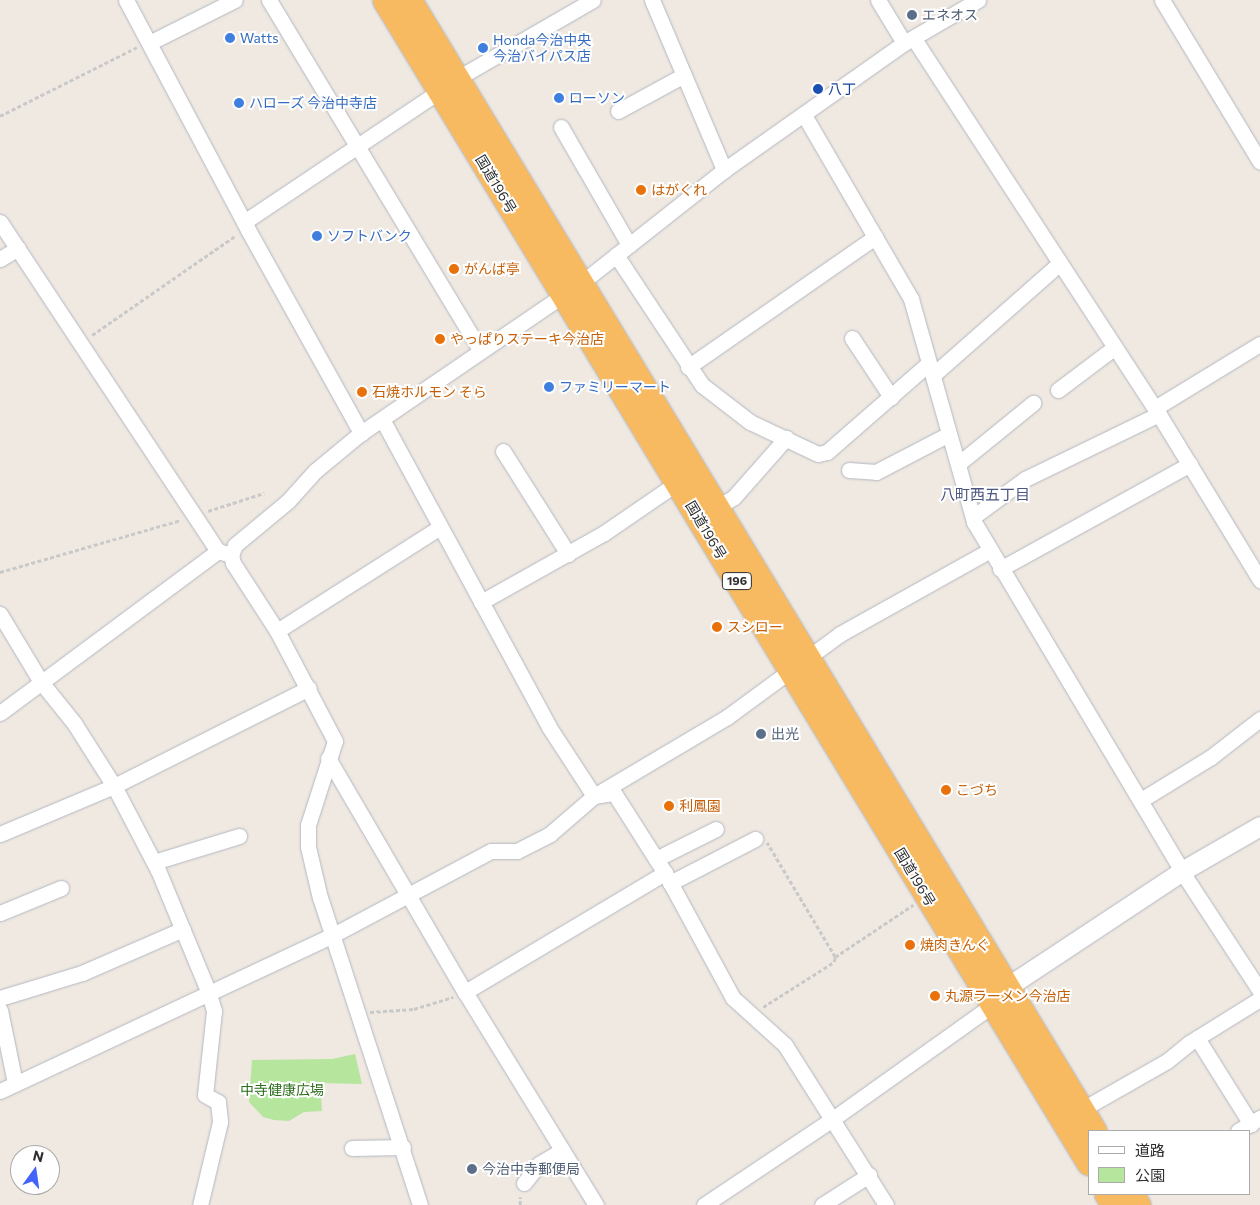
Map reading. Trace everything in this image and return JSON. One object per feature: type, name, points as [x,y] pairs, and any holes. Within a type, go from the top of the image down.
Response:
[{"type":"highway","name":"国道196号","points":[[385,0],[448,85],[572,288],[716,508],[798,664],[927,896],[1001,996],[1093,1130]]},
{"type":"highway","name":"国道196号","points":[[409,0],[448,85]]},
{"type":"highway","name":"国道196号","points":[[572,288],[677,483],[798,664],[1001,996],[1088,1161]]},
{"type":"highway","points":[[1112,1195],[1130,1199]]},
{"type":"street","points":[[126,0],[246,225],[361,433]]},
{"type":"street","points":[[148,42],[235,0]]},
{"type":"street","points":[[269,0],[481,351]]},
{"type":"street","points":[[246,225],[448,85],[593,0]]},
{"type":"street","points":[[652,0],[724,170]]},
{"type":"street","points":[[878,0],[909,41],[1060,263],[1157,411],[1260,580]]},
{"type":"street","points":[[0,713],[224,553],[288,501],[315,470],[361,433],[572,288],[724,170],[909,41],[978,0]]},
{"type":"street","points":[[1162,0],[1260,162]]},
{"type":"street","points":[[618,111],[684,75]]},
{"type":"street","points":[[804,115],[911,299],[973,517],[1000,570],[1141,800],[1182,871],[1260,991]]},
{"type":"street","points":[[561,127],[629,245]]},
{"type":"street","points":[[0,222],[194,515],[224,553],[277,631],[309,688],[335,741],[308,825],[308,847],[320,898],[403,1147],[420,1205]]},
{"type":"street","points":[[688,366],[875,237]]},
{"type":"street","points":[[0,259],[18,248]]},
{"type":"street","points":[[616,255],[702,385],[750,422],[818,454],[827,452],[891,397],[931,369],[1060,263]]},
{"type":"street","points":[[852,338],[891,397]]},
{"type":"street","points":[[973,517],[1025,479],[1157,411],[1260,344]]},
{"type":"street","points":[[1058,390],[1115,347]]},
{"type":"street","points":[[958,464],[1033,403]]},
{"type":"street","points":[[382,419],[549,727],[594,796]]},
{"type":"street","points":[[849,470],[876,472],[949,434]]},
{"type":"street","points":[[716,508],[734,497],[786,438]]},
{"type":"street","points":[[503,451],[568,554]]},
{"type":"street","points":[[1000,570],[1190,464]]},
{"type":"street","points":[[481,602],[568,554],[677,483]]},
{"type":"street","points":[[277,631],[440,527]]},
{"type":"street","points":[[0,1091],[208,991],[333,935],[491,851],[517,851],[550,834],[594,796],[727,718],[840,634],[990,550]]},
{"type":"street","points":[[0,614],[41,682],[74,723],[114,786],[154,862],[208,991],[214,1011],[205,1095],[218,1102],[220,1122],[200,1205]]},
{"type":"street","points":[[0,834],[114,786],[309,688]]},
{"type":"street","points":[[1141,800],[1211,757],[1260,719]]},
{"type":"street","points":[[328,758],[465,992],[595,1204]]},
{"type":"street","points":[[594,796],[614,793],[668,878],[733,998],[785,1045],[834,1118],[886,1205]]},
{"type":"street","points":[[704,1205],[834,1118],[1001,996],[1182,871],[1260,826]]},
{"type":"street","points":[[656,859],[716,829]]},
{"type":"street","points":[[154,862],[239,836]]},
{"type":"street","points":[[465,992],[668,878],[755,839]]},
{"type":"street","points":[[0,913],[61,888]]},
{"type":"street","points":[[0,998],[82,973],[182,929]]},
{"type":"street","points":[[1081,1110],[1167,1061],[1197,1038],[1260,999]]},
{"type":"street","points":[[0,1010],[15,1083]]},
{"type":"street","points":[[1197,1038],[1250,1124]]},
{"type":"street","points":[[352,1148],[403,1147]]},
{"type":"street","points":[[524,1183],[539,1164],[562,1150]]},
{"type":"street","points":[[822,1205],[868,1175]]},
{"type":"path","points":[[0,116],[148,42]]},
{"type":"path","points":[[80,343],[246,225]]},
{"type":"path","points":[[0,572],[264,493]]},
{"type":"path","points":[[755,839],[766,841],[835,957]]},
{"type":"path","points":[[751,1015],[834,962],[835,957],[927,896]]},
{"type":"path","points":[[359,1013],[414,1009],[465,992]]},
{"type":"green space","name":"中寺健康広場","points":[[355,1054],[362,1084],[320,1083],[322,1111],[304,1112],[289,1121],[274,1120],[263,1117],[249,1102],[252,1060],[332,1059]]},
{"type":"place","name":"エネオス","points":[[912,15]]},
{"type":"place","name":"Watts","points":[[230,38]]},
{"type":"place","name":"Honda今治中央 今治バイパス店","points":[[483,48]]},
{"type":"place","name":"八丁","points":[[818,89]]},
{"type":"place","name":"ローソン","points":[[559,98]]},
{"type":"place","name":"ハローズ 今治中寺店","points":[[239,103]]},
{"type":"place","name":"はがくれ","points":[[641,190]]},
{"type":"place","name":"ソフトバンク","points":[[317,236]]},
{"type":"place","name":"がんば亭","points":[[454,269]]},
{"type":"place","name":"やっぱりステーキ今治店","points":[[440,339]]},
{"type":"place","name":"ファミリーマート","points":[[549,387]]},
{"type":"place","name":"石焼ホルモン そら","points":[[362,392]]},
{"type":"place","name":"スシロー","points":[[717,627]]},
{"type":"place","name":"出光","points":[[761,734]]},
{"type":"place","name":"こづち","points":[[946,790]]},
{"type":"place","name":"利鳳園","points":[[669,806]]},
{"type":"place","name":"焼肉きんぐ","points":[[910,945]]},
{"type":"place","name":"丸源ラーメン今治店","points":[[935,996]]},
{"type":"place","name":"今治中寺郵便局","points":[[472,1169]]},
{"type":"district","name":"八町西五丁目","points":[[985,495]]}]
